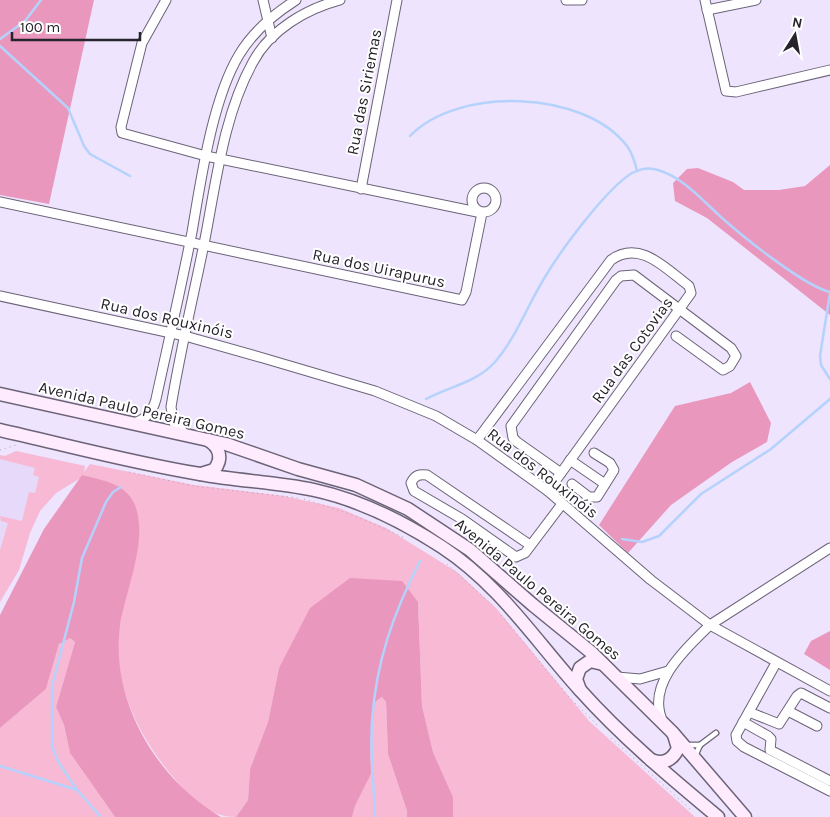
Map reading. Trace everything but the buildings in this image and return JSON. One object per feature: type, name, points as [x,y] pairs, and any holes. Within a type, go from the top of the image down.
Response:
[{"type":"main road","name":"Avenida Paulo Pereira Gomes","points":[[0,394],[206,439],[356,486],[408,509],[470,550],[606,666],[663,722],[745,817]]},
{"type":"main road","name":"Avenida Paulo Pereira Gomes","points":[[0,430],[199,474],[295,486],[330,494],[368,507],[403,524],[442,547],[492,587],[521,618],[580,690],[647,757],[718,817]]},
{"type":"main road","points":[[199,474],[214,470],[219,460],[218,449],[206,439]]},
{"type":"main road","points":[[580,690],[576,675],[583,665],[594,661],[606,666]]},
{"type":"main road","points":[[647,757],[657,762],[672,758],[678,748],[676,737],[672,732]]},
{"type":"street","name":"Rua dos Uirapurus","points":[[0,202],[462,300],[466,292],[482,212],[206,156],[128,136],[121,130],[142,43],[166,0]]},
{"type":"street","points":[[263,0],[272,38]]},
{"type":"street","points":[[133,423],[147,416],[155,403],[190,242],[206,156],[230,73],[239,55],[268,20],[296,0]]},
{"type":"street","points":[[185,434],[174,423],[171,407],[220,158],[234,107],[253,61],[272,38],[302,14],[320,5],[340,0]]},
{"type":"street","name":"Rua das Siriemas","points":[[362,189],[396,0]]},
{"type":"street","points":[[566,0],[582,0]]},
{"type":"street","points":[[705,0],[726,91],[736,92],[830,70]]},
{"type":"street","points":[[707,10],[756,0]]},
{"type":"street","name":"Rua das Cotovias","points":[[477,440],[594,280],[618,255],[632,252],[642,253],[689,286],[691,293],[680,310],[548,491]]},
{"type":"street","points":[[561,473],[513,438],[511,426],[621,276],[634,275],[732,348],[736,356],[730,366],[723,370],[676,336]]},
{"type":"street","name":"Rua dos Rouxinóis","points":[[0,296],[185,336],[375,391],[428,413],[477,440],[548,491],[651,580],[710,626],[776,663],[830,690]]},
{"type":"street","points":[[572,484],[593,498],[596,497],[612,474],[613,466],[594,453]]},
{"type":"street","points":[[570,460],[605,484]]},
{"type":"street","points":[[530,546],[427,475],[420,474],[414,477],[411,483],[414,491],[462,519],[511,554],[521,557],[530,546],[562,504]]},
{"type":"street","points":[[663,722],[659,704],[662,687],[668,671],[710,626],[830,548]]},
{"type":"street","points":[[776,663],[736,737],[740,744],[830,791]]},
{"type":"street","points":[[618,678],[640,679],[668,671]]},
{"type":"street","points":[[749,712],[776,724],[782,720],[797,696],[801,693],[830,708]]},
{"type":"street","points":[[788,710],[818,726]]},
{"type":"street","points":[[743,722],[771,739],[770,750],[829,779]]},
{"type":"lane","points":[[694,757],[700,745],[716,733]]},
{"type":"lane","points":[[684,745],[700,745]]},
{"type":"path","points":[[372,523],[409,540]]},
{"type":"path","points":[[442,560],[496,608]]},
{"type":"path","points":[[501,615],[568,696],[601,729]]},
{"type":"path","points":[[608,735],[694,812]]},
{"type":"shaded area","points":[[0,0],[94,0],[49,204],[0,195]]},
{"type":"shaded area","points":[[830,165],[830,315],[707,218],[675,201],[673,183],[687,169],[698,168],[733,182],[744,190],[779,190],[805,186]]},
{"type":"shaded area","points":[[750,382],[771,423],[767,442],[732,462],[671,505],[628,553],[599,525],[675,406],[731,393]]},
{"type":"shaded area","points":[[16,451],[85,466],[82,477],[56,493],[40,511],[30,532],[19,570],[0,602],[0,455],[5,456]]},
{"type":"shaded area","points":[[16,451],[85,466],[84,472],[90,464],[194,485],[284,496],[339,508],[386,528],[457,572],[496,608],[589,721],[695,817],[453,817],[453,797],[433,752],[422,706],[418,602],[279,668],[268,722],[250,769],[248,800],[236,817],[217,814],[208,810],[186,793],[161,762],[139,726],[130,707],[124,687],[118,646],[139,519],[82,477],[56,493],[40,511],[30,533],[19,570],[0,602],[0,550],[8,523],[1,521],[0,516],[22,521],[29,492],[35,493],[39,477],[33,475],[35,468],[0,459],[0,455],[5,456]]},
{"type":"shaded area","points":[[82,475],[112,483],[125,491],[134,503],[138,517],[138,548],[120,626],[119,654],[123,682],[131,710],[143,736],[158,760],[177,782],[198,801],[221,817],[115,817],[70,753],[64,725],[56,707],[75,642],[70,638],[59,644],[46,689],[0,728],[0,615],[44,529]]},
{"type":"shaded area","points":[[350,578],[402,581],[418,602],[422,706],[433,752],[453,797],[453,817],[407,817],[407,811],[388,754],[386,702],[382,697],[375,702],[370,742],[371,774],[355,806],[352,817],[236,817],[248,800],[250,769],[268,722],[279,668],[310,608]]},
{"type":"shaded area","points":[[830,631],[830,670],[804,654],[811,641]]},
{"type":"shaded area","points":[[66,638],[70,638],[75,642],[56,707],[64,725],[70,753],[115,817],[0,817],[0,728],[46,689],[59,644]]},
{"type":"shaded area","points":[[382,697],[386,702],[388,754],[407,811],[407,817],[352,817],[355,806],[371,774],[370,742],[375,702]]},
{"type":"waterway","points":[[0,39],[25,21],[41,0]]},
{"type":"waterway","points":[[0,46],[68,108],[84,146],[90,154],[130,176]]},
{"type":"waterway","points":[[410,136],[431,120],[458,109],[488,102],[520,101],[552,105],[582,114],[607,127],[627,146],[637,171]]},
{"type":"waterway","points":[[426,399],[471,380],[495,362],[516,332],[545,277],[573,236],[597,206],[621,181],[632,173],[642,170],[655,169],[676,178],[731,225],[790,271],[819,288],[830,292]]},
{"type":"waterway","points":[[830,293],[820,356],[821,365],[830,379]]},
{"type":"waterway","points":[[622,539],[642,542],[659,536],[701,494],[771,449],[830,399]]},
{"type":"waterway","points":[[77,790],[59,763],[52,747],[52,686],[74,602],[82,558],[106,502],[113,492],[121,487]]},
{"type":"waterway","points":[[375,817],[372,721],[377,679],[394,619],[420,561]]},
{"type":"waterway","points":[[0,766],[77,790],[101,817]]}]
